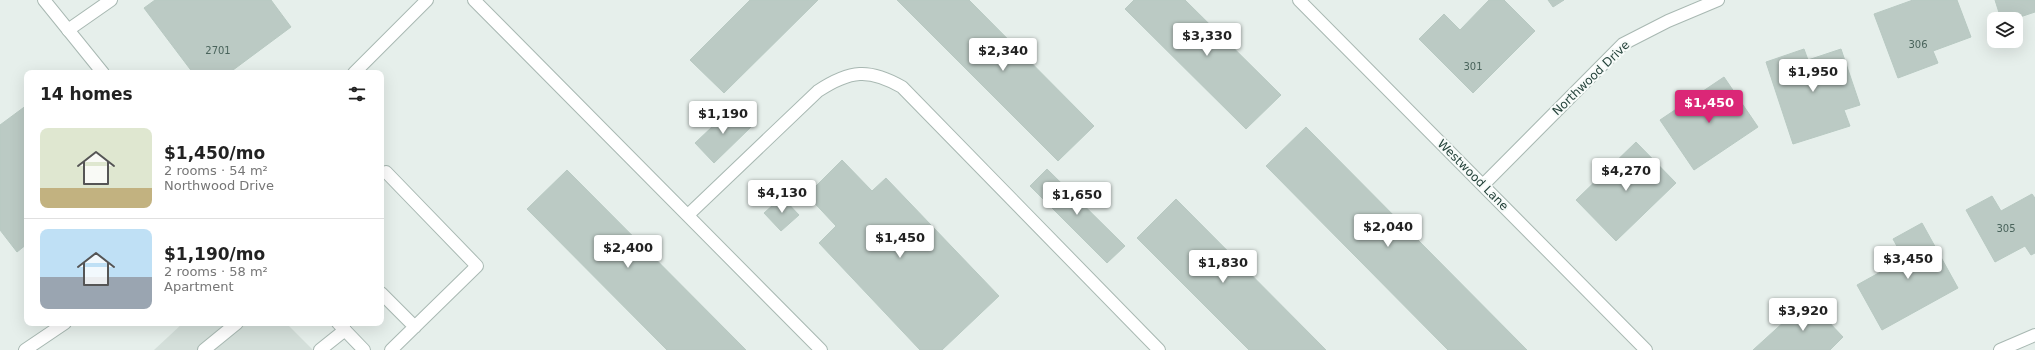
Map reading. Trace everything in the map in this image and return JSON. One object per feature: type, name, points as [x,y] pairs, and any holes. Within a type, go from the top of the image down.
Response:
[{"type":"street","points":[[44,0],[101,70]]},
{"type":"street","points":[[68,30],[110,0]]},
{"type":"street","points":[[357,70],[427,0]]},
{"type":"street","points":[[474,0],[821,350]]},
{"type":"street","name":"Westwood Lane","points":[[1299,0],[1646,350]]},
{"type":"street","name":"Northwood Drive","points":[[1483,185],[1623,44],[1668,21],[1718,0]]},
{"type":"street","points":[[688,215],[818,90],[836,79],[855,74],[869,74],[886,78],[902,87],[1159,350]]},
{"type":"street","points":[[386,172],[477,266],[391,350]]},
{"type":"street","points":[[384,295],[415,327]]},
{"type":"street","points":[[24,350],[60,326]]},
{"type":"street","points":[[204,350],[233,326]]},
{"type":"street","points":[[320,350],[341,326],[364,350]]},
{"type":"street","points":[[2000,350],[2035,335]]},
{"type":"shaded area","points":[[180,326],[289,326],[313,350],[154,350]]},
{"type":"building","points":[[155,0],[271,0],[291,27],[233,70],[191,70],[144,8]]},
{"type":"building","points":[[750,0],[818,0],[724,93],[690,60]]},
{"type":"building","points":[[897,0],[969,0],[1094,126],[1058,161]]},
{"type":"building","points":[[1134,0],[1185,0],[1281,95],[1246,129],[1125,9]]},
{"type":"building","points":[[1489,0],[1504,0],[1535,31],[1473,93],[1419,39],[1444,14],[1460,30]]},
{"type":"building","points":[[1548,0],[1564,0],[1553,7]]},
{"type":"building","points":[[1913,0],[1957,0],[1971,37],[1933,51],[1938,63],[1898,78],[1874,14]]},
{"type":"building","points":[[1995,0],[2035,0],[2035,12],[2023,16],[2023,12],[1999,12]]},
{"type":"building","points":[[1804,49],[1808,60],[1841,49],[1860,105],[1844,110],[1850,126],[1793,144],[1766,62]]},
{"type":"building","points":[[1724,77],[1758,127],[1694,170],[1660,120]]},
{"type":"building","points":[[24,107],[24,246],[17,252],[0,230],[0,125]]},
{"type":"building","points":[[732,108],[751,127],[714,163],[695,143]]},
{"type":"building","points":[[1306,127],[1527,350],[1448,350],[1266,166]]},
{"type":"building","points":[[1636,142],[1676,183],[1616,241],[1576,200]]},
{"type":"building","points":[[842,160],[872,191],[886,178],[999,296],[942,350],[920,350],[819,243],[836,226],[807,195]]},
{"type":"building","points":[[1047,169],[1125,246],[1107,263],[1030,186]]},
{"type":"building","points":[[567,170],[746,350],[667,350],[527,209]]},
{"type":"building","points":[[2032,194],[2035,198],[2035,253],[2031,255],[2025,246],[1995,262],[1966,210],[1992,196],[2001,211]]},
{"type":"building","points":[[782,197],[799,215],[781,231],[764,213]]},
{"type":"building","points":[[1176,199],[1326,350],[1249,350],[1137,238]]},
{"type":"building","points":[[1922,223],[1958,288],[1882,330],[1857,285],[1904,259],[1893,239]]},
{"type":"building","points":[[1808,300],[1843,337],[1830,350],[1753,350]]}]
